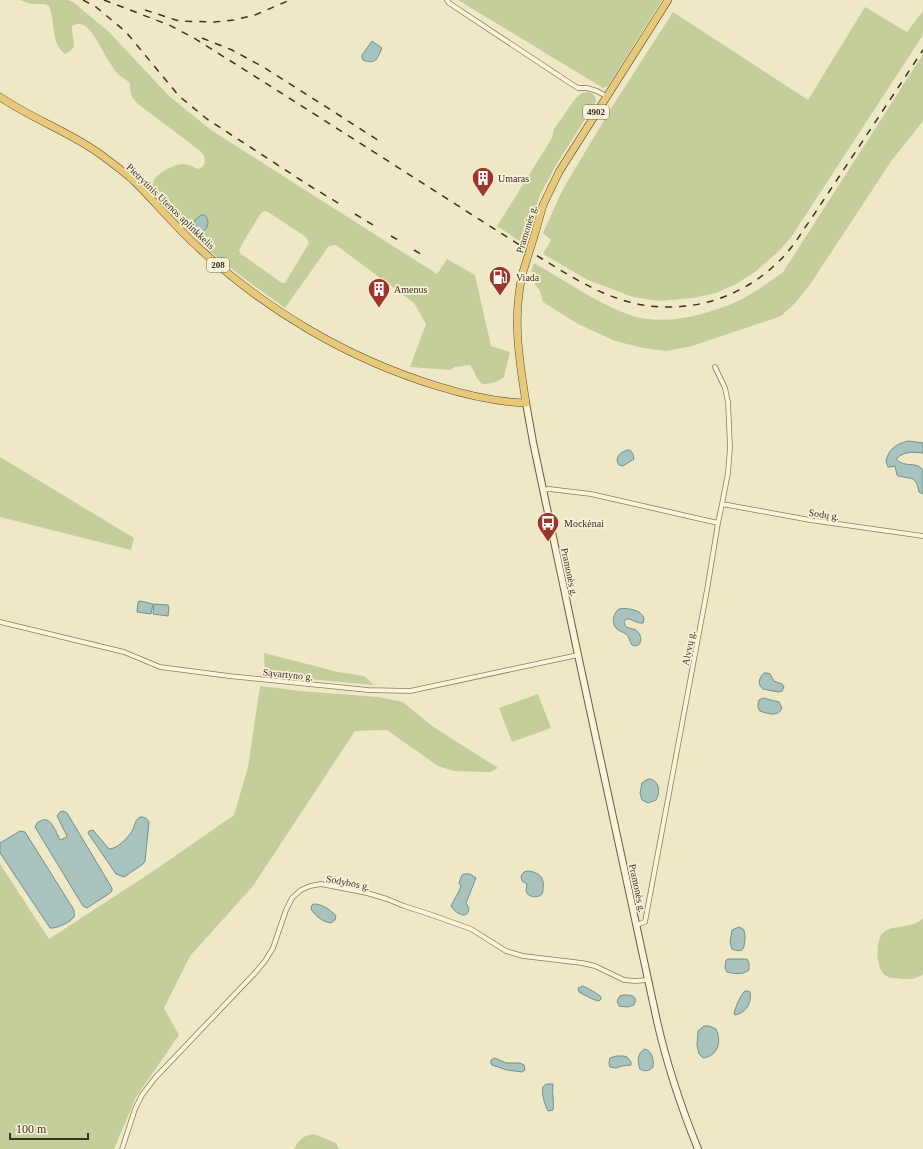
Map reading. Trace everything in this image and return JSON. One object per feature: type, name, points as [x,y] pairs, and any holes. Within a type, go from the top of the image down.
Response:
[{"type":"highway","name":"Pramonės g.","points":[[526,403],[519,361],[517,323],[518,303],[523,272],[544,205],[559,172],[668,0]]},
{"type":"highway","name":"Pietrytinis Utenos aplinkkelis","points":[[0,97],[75,138],[106,158],[131,178],[183,233],[221,268],[245,287],[298,324],[354,354],[418,380],[488,399],[526,403]]},
{"type":"main road","name":"Pramonės g.","points":[[526,403],[578,656],[648,980],[673,1082],[698,1149]]},
{"type":"street","points":[[447,0],[449,3],[578,88],[587,88],[606,96]]},
{"type":"street","name":"Alyvų g.","points":[[636,925],[645,922],[728,472],[730,424],[728,402],[725,388],[715,367]]},
{"type":"street","points":[[543,490],[549,489],[591,494],[718,523]]},
{"type":"street","name":"Sodų g.","points":[[722,504],[810,520],[923,536]]},
{"type":"street","name":"Sąvartyno g.","points":[[0,622],[124,652],[160,667],[229,676],[368,690],[410,691],[578,656]]},
{"type":"street","name":"Sodybos g.","points":[[122,1149],[135,1109],[146,1090],[160,1072],[265,961],[273,948],[286,910],[292,898],[301,890],[310,886],[321,884],[388,899],[471,929],[497,946],[514,954],[595,966],[624,980],[648,980]]},
{"type":"green space","points":[[20,0],[68,0],[73,2],[109,32],[169,96],[211,130],[437,274],[447,259],[475,275],[491,346],[510,352],[504,377],[488,384],[482,384],[478,380],[470,365],[455,367],[450,370],[410,367],[426,324],[414,303],[336,245],[329,246],[285,308],[232,269],[206,248],[182,225],[152,189],[155,179],[166,170],[179,164],[189,165],[198,169],[205,163],[204,156],[199,150],[138,104],[131,94],[130,83],[117,73],[89,29],[84,25],[78,24],[72,26],[74,47],[65,54],[60,49],[55,38],[49,6],[44,4],[31,4]],"holes":[[[265,211],[306,237],[309,243],[285,283],[282,283],[241,254],[239,251],[261,213]]]},
{"type":"green space","points":[[458,0],[662,0],[608,86],[603,88]]},
{"type":"green space","points":[[865,7],[907,32],[923,11],[923,35],[792,236],[779,251],[755,272],[736,284],[716,293],[693,298],[659,301],[633,297],[588,280],[543,254],[551,240],[543,233],[563,189],[612,107],[673,12],[808,100]]},
{"type":"green space","points":[[923,54],[923,121],[892,160],[809,286],[795,303],[781,316],[692,346],[666,351],[643,348],[615,341],[578,324],[543,302],[540,291],[530,275],[534,263],[591,297],[615,309],[640,318],[654,320],[682,318],[710,312],[736,302],[760,288],[783,272]]},
{"type":"green space","points":[[588,92],[596,98],[596,102],[556,165],[540,195],[524,244],[497,226],[552,138],[554,129],[575,99],[582,93]]},
{"type":"green space","points":[[0,457],[134,538],[131,550],[0,517]]},
{"type":"green space","points":[[264,653],[338,672],[364,676],[374,685],[265,675]]},
{"type":"green space","points":[[260,686],[300,691],[378,697],[403,702],[432,726],[498,768],[490,772],[454,771],[438,766],[387,730],[355,731],[253,886],[190,956],[164,1008],[179,1035],[136,1097],[114,1149],[0,1149],[0,864],[49,939],[155,870],[234,815],[248,767]]},
{"type":"green space","points":[[538,694],[551,728],[512,742],[499,708]]},
{"type":"green space","points":[[923,918],[923,974],[916,978],[909,979],[887,976],[880,968],[877,952],[880,937],[883,932],[913,924]]},
{"type":"green space","points":[[314,1134],[336,1143],[339,1149],[294,1149],[302,1138]]},
{"type":"water","points":[[372,41],[382,48],[379,55],[376,60],[371,62],[363,60],[362,55]]},
{"type":"water","points":[[201,215],[205,215],[208,224],[205,230],[200,231],[194,224],[195,220]]},
{"type":"water","points":[[908,441],[923,443],[923,453],[905,453],[896,459],[903,464],[915,465],[921,468],[923,471],[923,494],[919,492],[913,479],[898,476],[895,466],[888,467],[886,462],[887,457],[893,448]]},
{"type":"water","points":[[627,450],[630,450],[634,459],[623,466],[619,465],[617,460],[618,456]]},
{"type":"water","points":[[140,601],[153,604],[151,614],[137,612],[138,602]]},
{"type":"water","points":[[154,604],[168,605],[168,616],[153,614]]},
{"type":"water","points":[[619,609],[632,609],[643,615],[643,623],[638,623],[630,619],[626,619],[624,622],[626,627],[636,630],[640,635],[641,641],[636,646],[632,645],[625,633],[615,627],[613,622],[615,613]]},
{"type":"water","points":[[764,673],[770,674],[774,681],[782,684],[784,687],[782,691],[778,692],[763,689],[759,681]]},
{"type":"water","points":[[763,698],[779,702],[782,708],[781,711],[773,714],[760,711],[758,703],[759,700]]},
{"type":"water","points":[[648,779],[655,781],[659,790],[656,800],[648,803],[642,800],[640,793],[642,783]]},
{"type":"water","points":[[63,811],[67,813],[112,888],[110,893],[87,908],[83,906],[35,827],[37,823],[42,820],[49,821],[60,840],[65,838],[67,836],[57,816]]},
{"type":"water","points":[[140,817],[146,818],[149,822],[145,861],[124,877],[116,874],[88,833],[89,831],[93,830],[109,849],[112,849],[128,837],[136,820]]},
{"type":"water","points":[[20,831],[25,832],[74,910],[74,917],[63,925],[50,928],[0,853],[0,843]]},
{"type":"water","points":[[528,871],[538,874],[542,878],[543,891],[540,896],[530,896],[526,890],[527,884],[522,881],[521,876],[524,872]]},
{"type":"water","points":[[470,874],[476,878],[466,903],[469,908],[468,912],[464,915],[455,911],[451,906],[460,889],[461,886],[459,883],[462,875]]},
{"type":"water","points":[[312,905],[323,906],[329,910],[336,916],[335,920],[331,923],[320,918],[311,909]]},
{"type":"water","points":[[739,927],[744,930],[745,939],[742,950],[739,951],[732,949],[730,942],[732,930]]},
{"type":"water","points":[[747,959],[749,963],[749,970],[738,974],[727,972],[725,968],[726,960]]},
{"type":"water","points":[[583,986],[590,989],[601,997],[601,999],[599,1001],[592,999],[579,992],[578,988]]},
{"type":"water","points":[[745,991],[750,992],[749,1004],[745,1010],[735,1015],[734,1013],[737,1004]]},
{"type":"water","points":[[620,996],[635,997],[634,1005],[627,1007],[619,1006],[617,1001]]},
{"type":"water","points":[[704,1026],[709,1026],[716,1029],[719,1039],[715,1051],[708,1057],[703,1058],[699,1054],[697,1045],[698,1031]]},
{"type":"water","points":[[645,1049],[651,1054],[653,1059],[653,1067],[645,1071],[640,1069],[638,1061],[640,1053]]},
{"type":"water","points":[[624,1056],[631,1062],[631,1065],[616,1068],[610,1067],[610,1058]]},
{"type":"water","points":[[495,1058],[506,1063],[520,1063],[524,1065],[525,1070],[522,1072],[507,1070],[492,1065],[491,1060]]},
{"type":"water","points":[[547,1084],[553,1084],[553,1110],[548,1111],[544,1099],[543,1087]]},
{"type":"railway","points":[[83,0],[96,7],[126,32],[179,96],[207,119],[343,206]]},
{"type":"railway","points":[[104,0],[169,25],[194,38],[560,270],[611,296],[628,302],[647,306],[684,306],[701,304],[718,299],[750,284],[765,274],[778,262],[797,239],[923,50]]},
{"type":"railway","points":[[145,10],[179,21],[214,22],[234,20],[255,15],[290,0]]},
{"type":"railway","points":[[202,38],[232,50],[265,68],[381,142]]},
{"type":"railway","points":[[355,214],[378,228]]},
{"type":"railway","points":[[391,236],[402,242]]},
{"type":"railway","points":[[414,250],[426,257]]},
{"type":"place","name":"Umaras","points":[[483,198]]},
{"type":"place","name":"Viada","points":[[500,296]]},
{"type":"place","name":"Amenus","points":[[379,308]]},
{"type":"place","name":"Mockėnai","points":[[548,542]]}]
